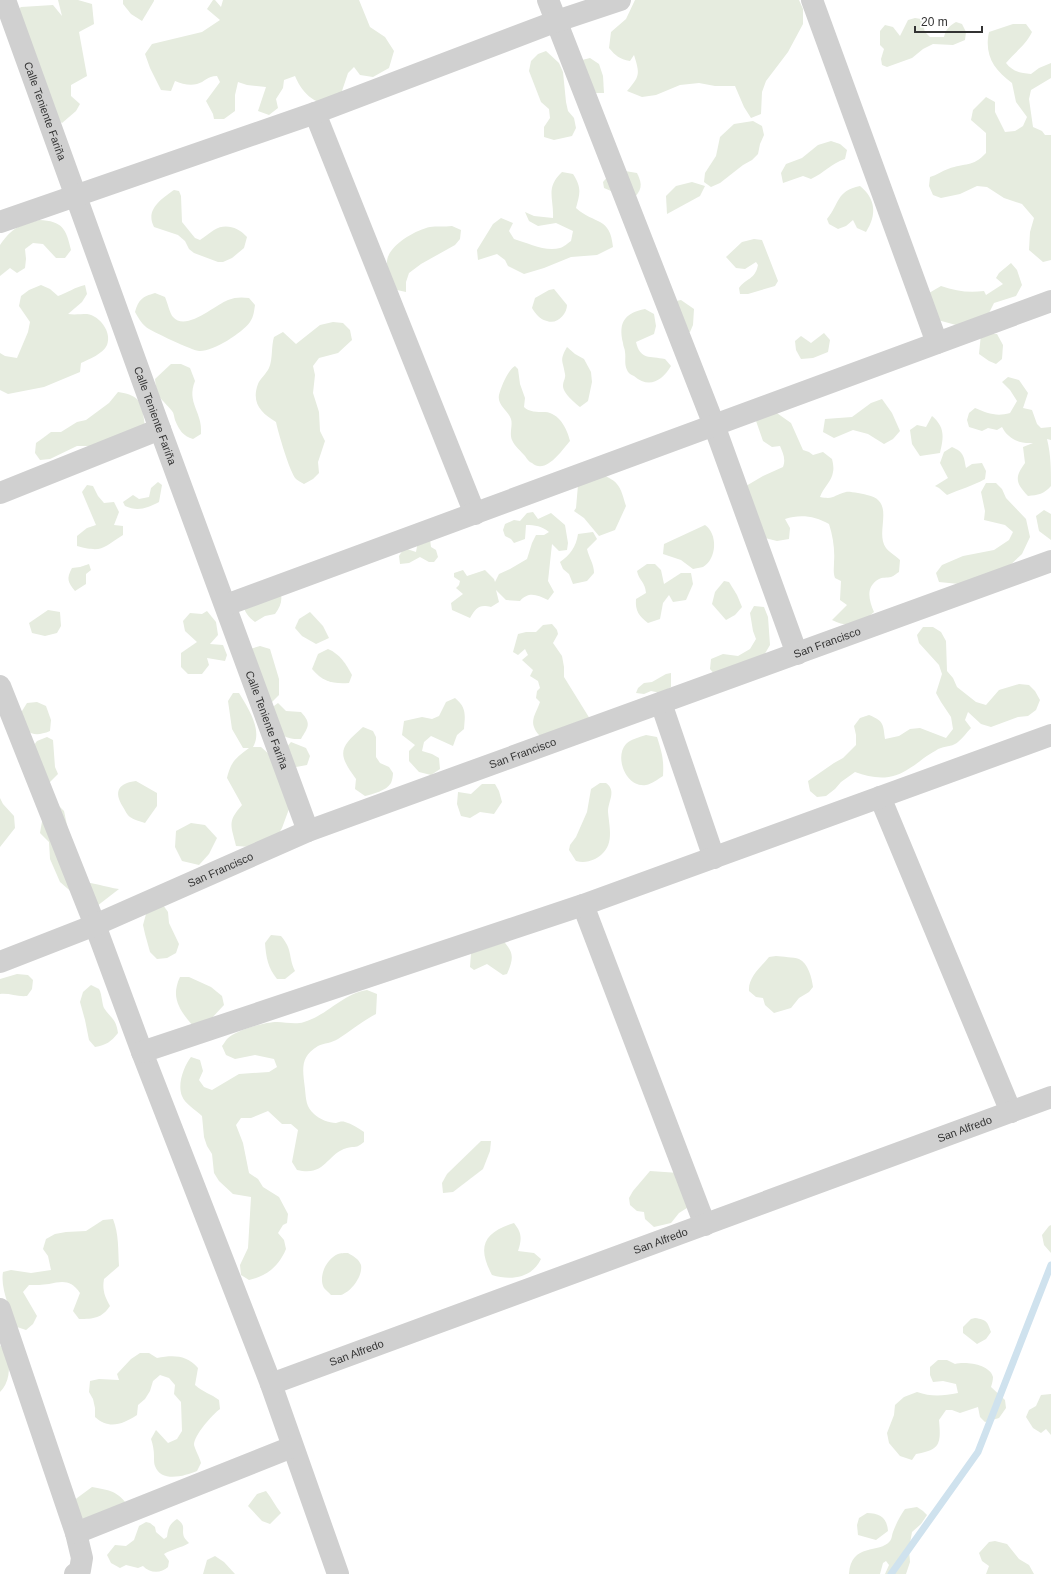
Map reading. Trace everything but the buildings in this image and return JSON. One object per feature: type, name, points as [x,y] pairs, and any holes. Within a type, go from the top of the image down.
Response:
[{"type":"street","name":"Calle Teniente Fariña","points":[[6,0],[160,429],[308,831]]},
{"type":"street","points":[[548,0],[714,425],[798,654]]},
{"type":"street","points":[[0,222],[315,113],[557,21],[620,0]]},
{"type":"street","points":[[812,0],[937,343]]},
{"type":"street","points":[[315,113],[475,514]]},
{"type":"street","points":[[226,605],[1051,301]]},
{"type":"street","points":[[0,493],[160,429]]},
{"type":"street","name":"San Francisco","points":[[0,962],[95,925],[308,831],[1051,561]]},
{"type":"street","points":[[0,686],[95,925],[142,1052],[271,1384],[338,1574]]},
{"type":"street","points":[[661,703],[714,858]]},
{"type":"street","points":[[142,1052],[583,905],[1051,735]]},
{"type":"street","points":[[880,797],[1011,1112]]},
{"type":"street","points":[[583,905],[705,1225]]},
{"type":"street","name":"San Alfredo","points":[[271,1384],[1051,1097]]},
{"type":"street","points":[[0,1309],[76,1533],[82,1558],[80,1570],[75,1574]]},
{"type":"street","points":[[76,1533],[292,1447]]},
{"type":"shaded area","points":[[58,0],[78,0],[92,4],[94,24],[79,32],[87,76],[71,85],[71,96],[80,104],[76,111],[62,123],[46,110],[7,20],[21,7],[53,5],[62,16]]},
{"type":"shaded area","points":[[123,0],[154,1],[142,21],[131,14],[123,4]]},
{"type":"shaded area","points":[[213,0],[215,0],[221,7],[223,0],[359,0],[370,27],[385,37],[394,51],[389,68],[373,77],[360,75],[354,67],[348,73],[336,109],[316,101],[306,94],[295,76],[284,80],[283,88],[276,99],[278,108],[269,115],[258,111],[266,87],[247,85],[238,82],[235,95],[235,111],[224,119],[214,119],[206,101],[220,82],[217,76],[211,77],[194,85],[175,81],[171,91],[161,90],[145,54],[152,44],[202,32],[220,20],[207,9]]},
{"type":"shaded area","points":[[635,0],[799,0],[803,9],[803,24],[788,52],[766,81],[762,92],[761,114],[751,118],[744,107],[735,86],[715,86],[699,83],[680,85],[656,95],[642,97],[627,91],[637,78],[638,74],[634,55],[630,61],[626,60],[618,57],[609,48],[611,32],[626,19]]},
{"type":"shaded area","points":[[915,18],[921,19],[925,32],[930,37],[944,37],[951,25],[956,22],[962,24],[966,32],[965,40],[953,45],[933,44],[923,49],[912,58],[887,67],[882,65],[881,59],[884,49],[880,45],[880,31],[885,25],[893,27],[900,36],[908,20]]},
{"type":"shaded area","points":[[1013,24],[1026,24],[1032,32],[1024,45],[1006,63],[1017,72],[1031,74],[1039,68],[1051,63],[1051,78],[1031,90],[1029,99],[1033,127],[1042,131],[1045,135],[1051,135],[1051,260],[1043,262],[1029,250],[1030,232],[1034,218],[1022,204],[1004,198],[987,187],[977,186],[960,194],[941,198],[933,195],[929,186],[930,177],[954,167],[973,163],[986,153],[986,133],[971,120],[973,110],[986,97],[995,102],[995,112],[1005,132],[1015,131],[1023,126],[1027,117],[1016,102],[1012,83],[995,67],[989,55],[988,48],[989,32]]},
{"type":"shaded area","points":[[546,51],[559,63],[563,72],[568,111],[574,118],[576,128],[572,136],[554,140],[544,137],[544,127],[550,118],[549,109],[541,102],[529,71],[531,61],[538,54]]},
{"type":"shaded area","points":[[590,58],[599,64],[603,76],[604,93],[596,93],[578,61]]},
{"type":"shaded area","points":[[753,121],[762,126],[764,135],[758,154],[720,183],[711,187],[704,182],[705,173],[716,156],[720,137],[734,124]]},
{"type":"shaded area","points":[[831,141],[840,144],[847,150],[845,159],[811,179],[803,176],[783,183],[781,173],[786,164],[802,158],[818,145]]},
{"type":"shaded area","points":[[619,170],[637,173],[639,177],[641,184],[640,190],[632,200],[604,188],[603,182],[610,174]]},
{"type":"shaded area","points":[[562,172],[573,174],[578,183],[579,194],[576,208],[600,222],[609,230],[613,247],[597,255],[571,257],[524,274],[508,266],[505,260],[497,254],[478,260],[477,250],[493,224],[501,218],[513,223],[509,231],[514,239],[531,245],[554,249],[564,246],[571,241],[573,231],[556,223],[538,226],[529,221],[525,212],[534,216],[553,218],[552,188]]},
{"type":"shaded area","points":[[692,182],[705,186],[700,196],[667,214],[666,196],[676,186]]},
{"type":"shaded area","points":[[860,186],[869,196],[873,208],[870,226],[866,232],[857,228],[853,220],[846,226],[838,229],[829,224],[827,219],[842,194],[852,188]]},
{"type":"shaded area","points":[[174,190],[179,191],[181,196],[182,222],[195,238],[200,240],[218,228],[231,227],[240,231],[247,237],[244,248],[232,258],[223,262],[218,262],[194,253],[189,249],[185,241],[178,235],[154,227],[152,221],[153,210],[164,197]]},
{"type":"shaded area","points":[[39,220],[58,224],[65,232],[71,250],[65,258],[56,258],[43,244],[33,243],[25,249],[25,268],[17,273],[10,268],[0,276],[0,245],[16,228]]},
{"type":"shaded area","points":[[452,226],[461,230],[460,239],[455,245],[421,264],[409,273],[406,282],[406,292],[397,290],[387,266],[388,257],[396,245],[410,235],[424,229]]},
{"type":"shaded area","points":[[754,239],[762,240],[778,281],[775,286],[748,294],[740,294],[739,288],[744,282],[755,274],[758,265],[756,262],[745,269],[736,268],[726,257],[742,242]]},
{"type":"shaded area","points":[[1011,263],[1017,270],[1022,285],[1016,296],[994,303],[986,319],[967,328],[934,319],[929,293],[941,286],[962,291],[984,291],[986,295],[1003,284],[996,278],[999,273]]},
{"type":"shaded area","points":[[41,285],[50,289],[58,296],[85,285],[87,294],[82,302],[68,314],[92,315],[100,321],[104,325],[108,335],[107,345],[99,354],[81,363],[80,372],[44,387],[8,394],[0,390],[0,353],[5,356],[17,358],[28,332],[30,322],[19,306],[21,296],[29,290]]},
{"type":"shaded area","points":[[554,289],[567,305],[567,308],[561,318],[551,322],[540,318],[532,308],[535,298],[549,290]]},
{"type":"shaded area","points":[[155,293],[165,297],[173,317],[179,321],[193,320],[231,299],[241,297],[249,298],[255,305],[250,322],[241,331],[220,345],[200,351],[182,345],[156,333],[141,322],[135,312],[138,304],[144,297]]},
{"type":"shaded area","points":[[681,300],[694,309],[693,325],[690,332],[681,333],[671,302]]},
{"type":"shaded area","points":[[645,309],[654,314],[656,326],[654,334],[636,342],[638,348],[640,352],[646,356],[665,359],[671,366],[664,376],[655,382],[650,383],[640,380],[627,371],[622,336],[622,324],[628,316],[632,313]]},
{"type":"shaded area","points":[[333,322],[343,323],[350,330],[352,340],[338,353],[319,358],[313,366],[315,375],[313,393],[319,412],[320,431],[325,441],[318,462],[319,473],[313,479],[304,484],[297,480],[294,475],[284,452],[276,422],[266,415],[259,407],[256,391],[259,382],[268,370],[270,364],[274,337],[283,332],[296,344],[320,325]]},
{"type":"shaded area","points":[[824,333],[830,340],[828,352],[813,358],[801,359],[796,350],[795,341],[801,336],[811,343]]},
{"type":"shaded area","points":[[981,334],[997,334],[1003,345],[1002,359],[996,364],[979,354]]},
{"type":"shaded area","points":[[567,347],[584,359],[591,372],[592,382],[588,401],[580,407],[570,398],[564,389],[563,384],[565,375],[562,358]]},
{"type":"shaded area","points":[[171,364],[181,364],[190,368],[195,381],[192,395],[200,420],[201,434],[193,439],[180,430],[173,412],[158,395],[155,379]]},
{"type":"shaded area","points":[[515,366],[518,369],[520,384],[525,398],[524,407],[531,411],[545,412],[554,415],[562,422],[569,436],[570,441],[563,450],[548,464],[543,466],[537,466],[530,462],[515,445],[511,437],[512,424],[510,416],[501,405],[499,399],[503,383],[507,375]]},
{"type":"shaded area","points":[[1008,377],[1019,380],[1028,393],[1023,408],[1032,410],[1037,424],[1041,428],[1051,427],[1051,440],[1047,439],[1051,468],[1051,486],[1046,491],[1038,495],[1028,496],[1019,484],[1018,480],[1021,468],[1025,463],[1023,447],[1033,443],[1019,442],[1011,438],[1002,427],[997,430],[988,428],[982,431],[969,427],[967,420],[969,413],[975,408],[988,413],[1010,413],[1017,401],[1010,390],[1002,382]]},
{"type":"shaded area","points":[[118,392],[126,393],[139,402],[143,412],[145,426],[98,448],[77,446],[50,459],[40,460],[35,453],[36,443],[51,432],[61,432],[77,422],[86,420],[109,403]]},
{"type":"shaded area","points":[[882,399],[892,413],[900,431],[893,439],[884,444],[868,434],[853,430],[834,438],[823,432],[825,419],[852,417],[871,403]]},
{"type":"shaded area","points":[[774,411],[791,423],[803,450],[813,455],[823,452],[832,459],[832,475],[820,497],[831,498],[842,493],[850,492],[876,498],[881,504],[883,510],[883,541],[887,550],[900,560],[899,572],[891,577],[880,578],[872,586],[869,594],[874,612],[864,620],[849,625],[832,620],[847,605],[840,600],[841,581],[834,576],[834,548],[829,524],[818,519],[802,516],[791,517],[785,519],[790,528],[789,539],[777,541],[765,538],[746,486],[783,467],[784,459],[780,446],[772,447],[763,441],[755,418]]},
{"type":"shaded area","points":[[932,416],[939,424],[943,437],[940,453],[920,456],[912,444],[910,430],[917,425],[926,427]]},
{"type":"shaded area","points":[[952,447],[963,455],[966,468],[972,464],[982,463],[986,471],[985,479],[947,495],[935,486],[948,478],[940,463],[944,452]]},
{"type":"shaded area","points":[[599,473],[611,479],[618,485],[626,506],[615,530],[599,536],[584,518],[574,511],[576,508],[578,485]]},
{"type":"shaded area","points":[[158,482],[162,485],[159,502],[138,509],[125,506],[123,502],[133,495],[139,499],[149,497],[151,488]]},
{"type":"shaded area","points":[[986,483],[996,483],[1002,489],[1006,498],[1026,519],[1030,537],[1022,554],[1007,568],[959,584],[939,582],[936,573],[942,565],[963,556],[994,550],[1009,540],[1013,532],[1005,525],[984,520],[985,511],[981,492]]},
{"type":"shaded area","points":[[87,485],[93,486],[98,496],[104,503],[114,502],[119,512],[114,525],[123,526],[123,535],[106,546],[97,549],[77,546],[77,536],[87,528],[96,525],[82,492]]},
{"type":"shaded area","points":[[1044,510],[1051,514],[1051,540],[1039,531],[1036,516]]},
{"type":"shaded area","points":[[533,512],[538,519],[551,513],[565,525],[568,543],[567,550],[559,551],[552,544],[548,581],[554,592],[548,600],[530,595],[520,601],[506,600],[496,590],[499,602],[491,607],[484,606],[478,608],[470,618],[452,610],[451,603],[463,594],[456,588],[460,581],[454,577],[454,573],[463,570],[467,576],[485,570],[495,582],[499,574],[527,559],[536,535],[544,535],[549,532],[538,526],[526,525],[525,539],[514,543],[511,539],[505,536],[503,530],[505,524],[514,520],[520,521],[527,513]]},
{"type":"shaded area","points":[[705,525],[712,534],[714,546],[711,558],[703,567],[693,569],[681,560],[663,554],[664,544]]},
{"type":"shaded area","points":[[593,532],[597,539],[587,549],[594,573],[587,581],[573,584],[569,574],[563,569],[560,562],[572,550],[576,543],[578,534]]},
{"type":"shaded area","points":[[430,539],[431,547],[436,550],[438,557],[434,562],[429,562],[420,557],[409,563],[400,564],[399,556],[404,548],[416,552],[418,541]]},
{"type":"shaded area","points":[[89,564],[91,570],[86,574],[86,584],[75,591],[68,578],[72,568]]},
{"type":"shaded area","points":[[647,564],[655,564],[661,570],[664,584],[681,573],[691,573],[693,584],[686,600],[673,602],[669,595],[663,603],[660,619],[648,623],[638,613],[636,607],[636,599],[646,593],[637,571]]},
{"type":"shaded area","points":[[724,581],[729,582],[742,607],[735,615],[726,620],[712,604],[715,592]]},
{"type":"shaded area","points":[[280,590],[281,603],[275,614],[265,616],[255,622],[246,612],[243,605]]},
{"type":"shaded area","points":[[754,606],[764,607],[768,617],[770,645],[760,662],[716,676],[710,669],[711,659],[723,654],[738,656],[750,649],[756,639],[750,613]]},
{"type":"shaded area","points":[[48,610],[60,612],[61,626],[57,633],[45,636],[32,633],[29,623]]},
{"type":"shaded area","points":[[207,611],[216,622],[218,635],[210,644],[223,645],[227,655],[225,661],[207,658],[209,665],[202,674],[188,674],[181,667],[181,653],[197,642],[185,631],[183,621],[190,613],[202,614]]},
{"type":"shaded area","points":[[310,612],[323,626],[329,638],[316,644],[302,636],[295,628],[299,619]]},
{"type":"shaded area","points":[[552,624],[557,630],[558,634],[553,643],[562,656],[564,677],[590,719],[550,736],[539,735],[533,723],[540,702],[536,698],[537,691],[540,688],[538,681],[530,676],[533,670],[522,660],[528,655],[525,649],[518,655],[513,652],[518,634],[536,632],[543,625]]},
{"type":"shaded area","points":[[923,627],[933,627],[941,632],[946,641],[947,671],[953,678],[957,687],[976,702],[986,705],[999,690],[1019,684],[1029,685],[1035,691],[1040,700],[1036,710],[1028,716],[1018,717],[991,727],[981,724],[968,712],[965,720],[971,728],[956,743],[938,749],[903,772],[890,777],[883,778],[869,776],[855,772],[841,782],[826,796],[817,797],[810,791],[808,781],[843,758],[856,745],[854,726],[860,718],[869,715],[878,719],[883,726],[885,739],[899,736],[910,729],[920,728],[946,738],[953,729],[951,717],[936,693],[942,674],[939,665],[919,643],[917,635]]},
{"type":"shaded area","points":[[260,646],[270,649],[279,679],[279,695],[271,703],[247,650]]},
{"type":"shaded area","points":[[328,649],[342,660],[352,675],[349,683],[329,681],[320,677],[312,669],[318,654]]},
{"type":"shaded area","points":[[671,673],[671,687],[661,693],[651,691],[644,694],[636,693],[638,688],[644,683],[652,682],[666,674]]},
{"type":"shaded area","points":[[233,693],[239,693],[250,712],[256,734],[256,740],[253,747],[261,747],[271,756],[289,809],[282,828],[275,840],[251,847],[236,846],[232,828],[232,820],[242,805],[227,778],[230,768],[235,760],[249,748],[243,748],[232,729],[228,701]]},
{"type":"shaded area","points":[[455,698],[462,705],[465,716],[464,729],[457,735],[453,746],[431,736],[424,742],[422,751],[439,758],[440,769],[431,775],[419,772],[409,761],[409,751],[415,745],[402,735],[404,721],[422,717],[432,719],[439,716],[446,702]]},
{"type":"shaded area","points":[[37,702],[46,706],[51,720],[50,731],[35,734],[27,731],[17,719],[27,703]]},
{"type":"shaded area","points":[[278,703],[286,711],[301,712],[307,720],[308,726],[301,739],[287,737],[280,732],[270,709]]},
{"type":"shaded area","points":[[363,727],[373,731],[376,737],[376,757],[380,763],[389,767],[393,773],[389,786],[379,792],[365,796],[355,789],[356,779],[346,763],[343,751],[349,740]]},
{"type":"shaded area","points":[[646,735],[657,737],[662,756],[663,776],[653,783],[639,785],[628,777],[624,770],[621,756],[628,742]]},
{"type":"shaded area","points":[[47,737],[53,740],[55,767],[58,774],[50,782],[46,790],[26,756],[37,741]]},
{"type":"shaded area","points":[[291,742],[306,748],[310,756],[307,765],[296,767],[285,749]]},
{"type":"shaded area","points":[[136,781],[157,793],[157,806],[145,823],[129,816],[118,796],[119,789],[122,786]]},
{"type":"shaded area","points":[[600,783],[606,783],[611,789],[608,808],[610,839],[606,850],[595,859],[586,862],[576,861],[569,850],[570,845],[576,837],[587,812],[591,789]]},
{"type":"shaded area","points":[[482,784],[495,784],[502,802],[494,814],[480,812],[470,818],[461,816],[457,804],[458,792],[471,794]]},
{"type":"shaded area","points":[[0,798],[3,804],[14,816],[15,828],[0,847]]},
{"type":"shaded area","points":[[57,804],[64,811],[79,882],[119,889],[97,906],[75,895],[60,882],[50,859],[49,842],[40,833],[44,810]]},
{"type":"shaded area","points":[[191,823],[205,825],[217,838],[209,854],[199,865],[182,861],[175,847],[176,831]]},
{"type":"shaded area","points":[[163,905],[168,912],[169,923],[179,944],[176,953],[167,958],[157,959],[150,952],[143,925],[146,914]]},
{"type":"shaded area","points":[[271,935],[281,936],[289,949],[295,971],[285,979],[277,979],[271,971],[268,962],[265,943]]},
{"type":"shaded area","points":[[501,938],[512,954],[511,963],[507,974],[503,975],[487,964],[474,970],[470,967],[471,953]]},
{"type":"shaded area","points":[[776,956],[797,958],[802,961],[809,971],[813,987],[809,992],[799,998],[791,1008],[774,1013],[765,1005],[763,998],[756,997],[749,991],[749,986],[756,972],[769,957]]},
{"type":"shaded area","points":[[17,974],[28,975],[33,980],[32,989],[27,996],[0,994],[0,979]]},
{"type":"shaded area","points":[[180,977],[189,977],[211,987],[222,996],[224,1005],[210,1020],[194,1027],[184,1015],[176,998],[177,985]]},
{"type":"shaded area","points":[[91,985],[99,989],[104,1008],[115,1021],[118,1033],[108,1043],[95,1047],[89,1040],[80,1002],[83,992]]},
{"type":"shaded area","points":[[367,990],[377,994],[376,1014],[336,1040],[320,1045],[312,1050],[305,1060],[303,1070],[306,1099],[311,1111],[319,1118],[327,1121],[336,1123],[344,1122],[355,1126],[364,1132],[364,1142],[357,1147],[350,1147],[340,1151],[320,1168],[307,1171],[297,1170],[292,1162],[298,1130],[291,1124],[282,1124],[268,1111],[251,1118],[241,1118],[236,1125],[243,1143],[249,1173],[258,1179],[263,1187],[279,1197],[288,1214],[287,1223],[283,1225],[278,1233],[284,1240],[286,1249],[283,1255],[276,1265],[267,1273],[249,1280],[241,1275],[240,1265],[248,1248],[251,1197],[233,1194],[219,1181],[214,1173],[212,1154],[204,1137],[202,1116],[183,1099],[182,1096],[180,1086],[186,1065],[191,1057],[200,1060],[203,1071],[199,1080],[204,1087],[212,1090],[239,1074],[269,1072],[277,1067],[274,1059],[255,1055],[235,1059],[226,1055],[222,1046],[231,1036],[258,1025],[272,1022],[301,1023],[313,1019],[342,1000],[358,992]]},
{"type":"shaded area","points":[[481,1141],[491,1141],[490,1151],[483,1169],[453,1192],[443,1193],[442,1183],[447,1174]]},
{"type":"shaded area","points":[[650,1171],[679,1173],[690,1206],[679,1213],[671,1223],[654,1227],[645,1219],[644,1212],[637,1211],[630,1205],[629,1198]]},
{"type":"shaded area","points":[[113,1219],[117,1236],[119,1266],[104,1279],[104,1293],[110,1306],[107,1310],[97,1317],[79,1319],[73,1311],[80,1293],[73,1286],[66,1282],[44,1285],[29,1285],[23,1292],[37,1316],[33,1324],[26,1330],[17,1327],[9,1307],[3,1285],[3,1272],[11,1270],[31,1273],[51,1270],[48,1256],[43,1249],[46,1239],[55,1234],[86,1231],[103,1220]]},
{"type":"shaded area","points":[[514,1223],[519,1230],[520,1236],[518,1251],[534,1253],[541,1259],[527,1274],[513,1278],[492,1275],[487,1265],[485,1256],[484,1249],[486,1242],[489,1236],[495,1231]]},
{"type":"shaded area","points":[[1051,1225],[1051,1253],[1044,1245],[1042,1235]]},
{"type":"shaded area","points":[[348,1253],[356,1258],[361,1265],[358,1279],[349,1291],[341,1295],[331,1295],[322,1284],[324,1269],[334,1256]]},
{"type":"shaded area","points":[[971,1319],[982,1319],[986,1322],[991,1332],[986,1339],[977,1344],[963,1333],[963,1327]]},
{"type":"shaded area","points":[[0,1345],[7,1356],[9,1370],[5,1385],[0,1392]]},
{"type":"shaded area","points":[[140,1353],[149,1353],[157,1358],[174,1356],[184,1358],[198,1368],[195,1385],[219,1400],[220,1409],[204,1426],[195,1441],[194,1445],[201,1463],[197,1471],[174,1477],[162,1475],[158,1471],[154,1462],[154,1450],[151,1439],[156,1430],[168,1443],[177,1439],[182,1431],[181,1402],[174,1394],[175,1385],[169,1378],[160,1375],[153,1381],[150,1391],[145,1399],[138,1405],[137,1415],[132,1418],[121,1423],[111,1424],[100,1421],[95,1417],[93,1399],[89,1392],[90,1381],[99,1379],[119,1380],[117,1374],[131,1359]]},
{"type":"shaded area","points":[[938,1360],[947,1360],[955,1364],[977,1364],[987,1369],[993,1377],[991,1387],[1005,1400],[1006,1408],[999,1418],[985,1422],[980,1417],[978,1407],[960,1413],[952,1410],[946,1410],[939,1420],[940,1434],[938,1444],[935,1448],[916,1454],[912,1460],[900,1456],[889,1443],[887,1433],[894,1415],[895,1405],[904,1397],[917,1392],[937,1396],[958,1393],[956,1384],[943,1381],[933,1382],[930,1375],[930,1367]]},
{"type":"shaded area","points":[[1051,1394],[1051,1435],[1046,1429],[1041,1433],[1033,1428],[1026,1417],[1029,1410],[1036,1406],[1041,1395]]},
{"type":"shaded area","points":[[92,1487],[115,1493],[119,1495],[126,1503],[85,1519],[76,1517],[73,1501]]},
{"type":"shaded area","points":[[266,1491],[281,1513],[270,1524],[262,1521],[248,1506],[257,1494]]},
{"type":"shaded area","points":[[917,1507],[927,1515],[921,1524],[912,1532],[909,1549],[910,1562],[906,1574],[885,1574],[889,1565],[886,1561],[883,1563],[880,1574],[849,1574],[851,1564],[855,1557],[866,1550],[885,1545],[891,1540],[901,1514],[905,1509]]},
{"type":"shaded area","points":[[867,1513],[879,1515],[882,1517],[887,1526],[888,1531],[876,1540],[858,1535],[857,1525],[859,1518]]},
{"type":"shaded area","points":[[177,1519],[183,1526],[184,1537],[189,1543],[164,1554],[169,1561],[168,1567],[162,1571],[155,1572],[148,1570],[143,1566],[138,1568],[126,1565],[120,1568],[111,1563],[107,1555],[115,1545],[126,1546],[134,1540],[139,1526],[146,1522],[150,1523],[155,1527],[156,1532],[164,1539],[167,1537],[168,1529]]},
{"type":"shaded area","points":[[995,1541],[1007,1544],[1019,1559],[1029,1565],[1034,1574],[986,1574],[989,1566],[982,1561],[979,1553],[989,1542]]},
{"type":"shaded area","points":[[215,1556],[224,1562],[235,1574],[203,1574],[207,1560]]},
{"type":"waterway","points":[[891,1574],[978,1452],[1051,1265]]}]
